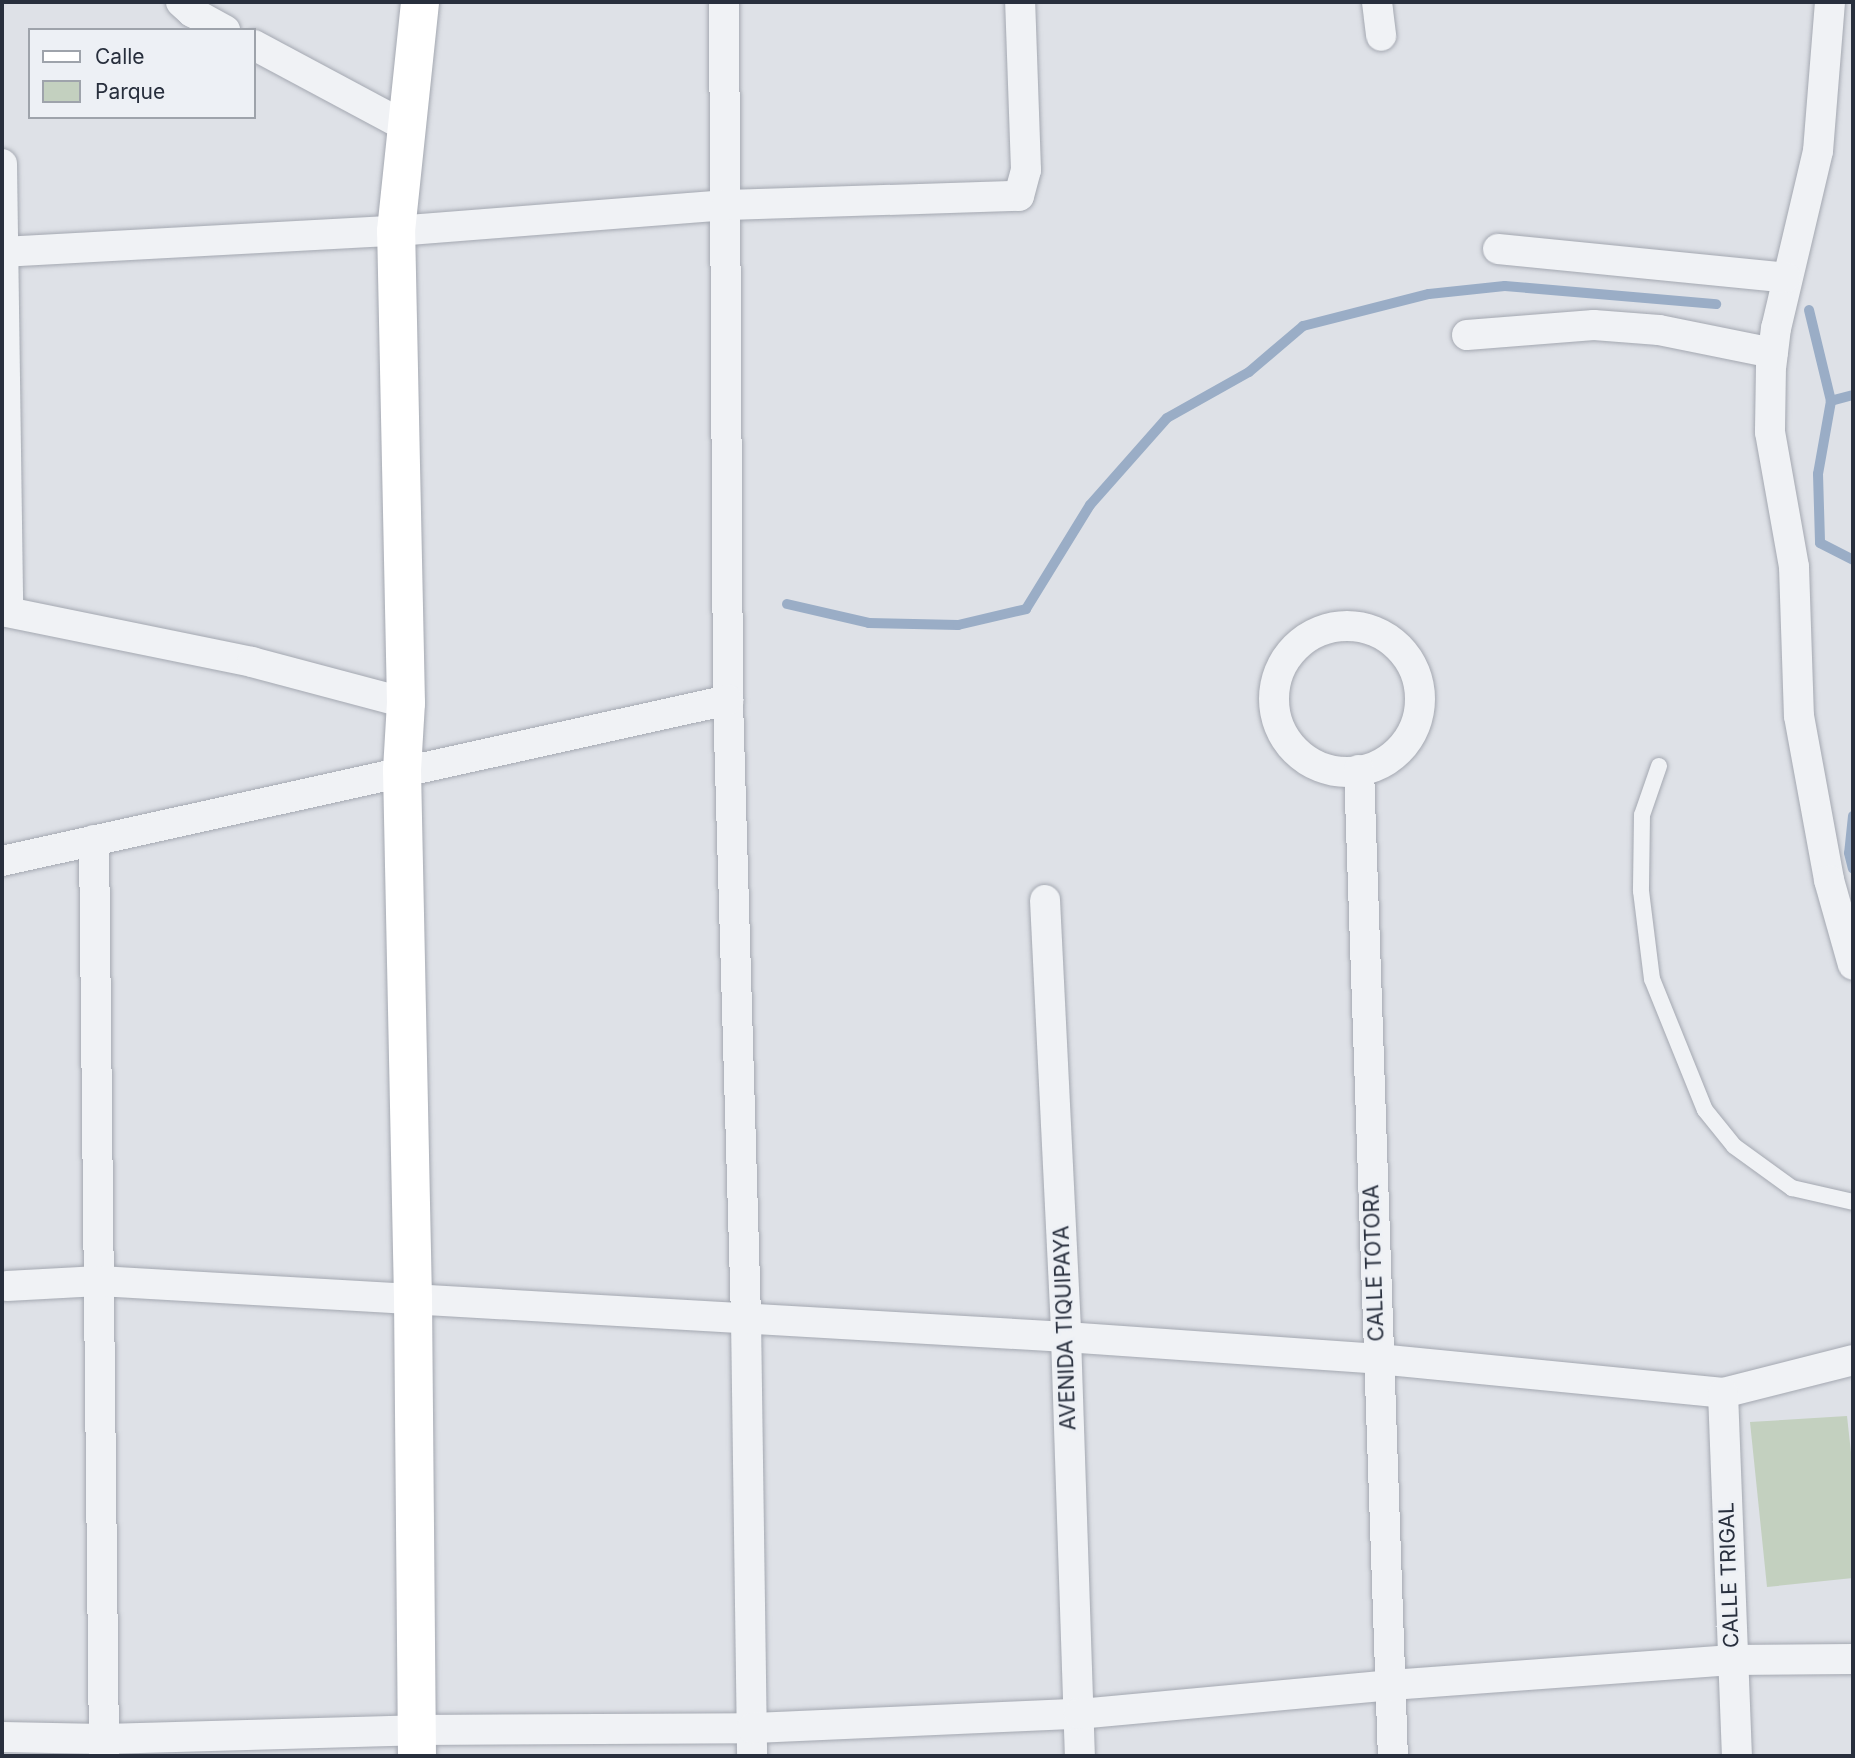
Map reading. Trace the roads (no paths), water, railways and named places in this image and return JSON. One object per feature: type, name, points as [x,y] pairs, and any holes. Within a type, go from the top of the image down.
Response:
[{"type":"street","points":[[181,2],[192,12],[221,28]]},
{"type":"street","points":[[417,1743],[413,1299],[402,770],[406,703],[396,230],[420,2]]},
{"type":"street","points":[[724,2],[728,700],[746,1318],[752,1742]]},
{"type":"street","points":[[2,252],[396,230],[727,205],[1019,196],[1026,170],[1020,2]]},
{"type":"street","points":[[1377,2],[1381,36]]},
{"type":"street","points":[[1830,2],[1818,151],[1786,278],[1773,353],[1770,432],[1794,567],[1799,716],[1829,880],[1853,965]]},
{"type":"street","points":[[256,46],[407,127]]},
{"type":"street","points":[[2,164],[5,612],[252,662],[406,703]]},
{"type":"street","points":[[1497,249],[1786,278]]},
{"type":"street","points":[[1467,335],[1594,325],[1659,330],[1773,353]]},
{"type":"street","points":[[1345,626],[1368,629],[1390,640],[1407,657],[1418,678],[1420,701],[1416,725],[1404,746],[1386,762],[1359,770],[1340,773],[1316,766],[1296,753],[1282,733],[1275,709],[1275,685],[1284,662],[1300,643],[1321,631],[1345,626]]},
{"type":"street","points":[[2,861],[402,770],[728,700]]},
{"type":"street","name":"CALLE TOTORA","points":[[1359,770],[1393,1756]]},
{"type":"street","points":[[94,840],[104,1747]]},
{"type":"street","name":"AVENIDA TIQUIPAYA","points":[[1045,900],[1066,1336],[1080,1756]]},
{"type":"street","points":[[7,1286],[99,1281],[1066,1336],[1378,1359],[1723,1393],[1853,1360]]},
{"type":"street","name":"CALLE TRIGAL","points":[[1723,1393],[1737,1756]]},
{"type":"street","points":[[2,1737],[104,1747],[752,1742],[1391,1685],[1732,1660],[1853,1659]]},
{"type":"lane","points":[[1659,766],[1642,815],[1641,891],[1652,979],[1705,1110],[1734,1146],[1792,1188],[1853,1202]]},
{"type":"waterway","points":[[787,604],[869,623],[958,625],[1026,609],[1090,505],[1167,418],[1249,372],[1303,326],[1429,294],[1505,286],[1716,304]]},
{"type":"waterway","points":[[1809,310],[1831,401]]},
{"type":"waterway","points":[[1853,395],[1831,401],[1818,474],[1820,543],[1853,560]]},
{"type":"waterway","points":[[1853,816],[1849,853],[1853,869]]}]
